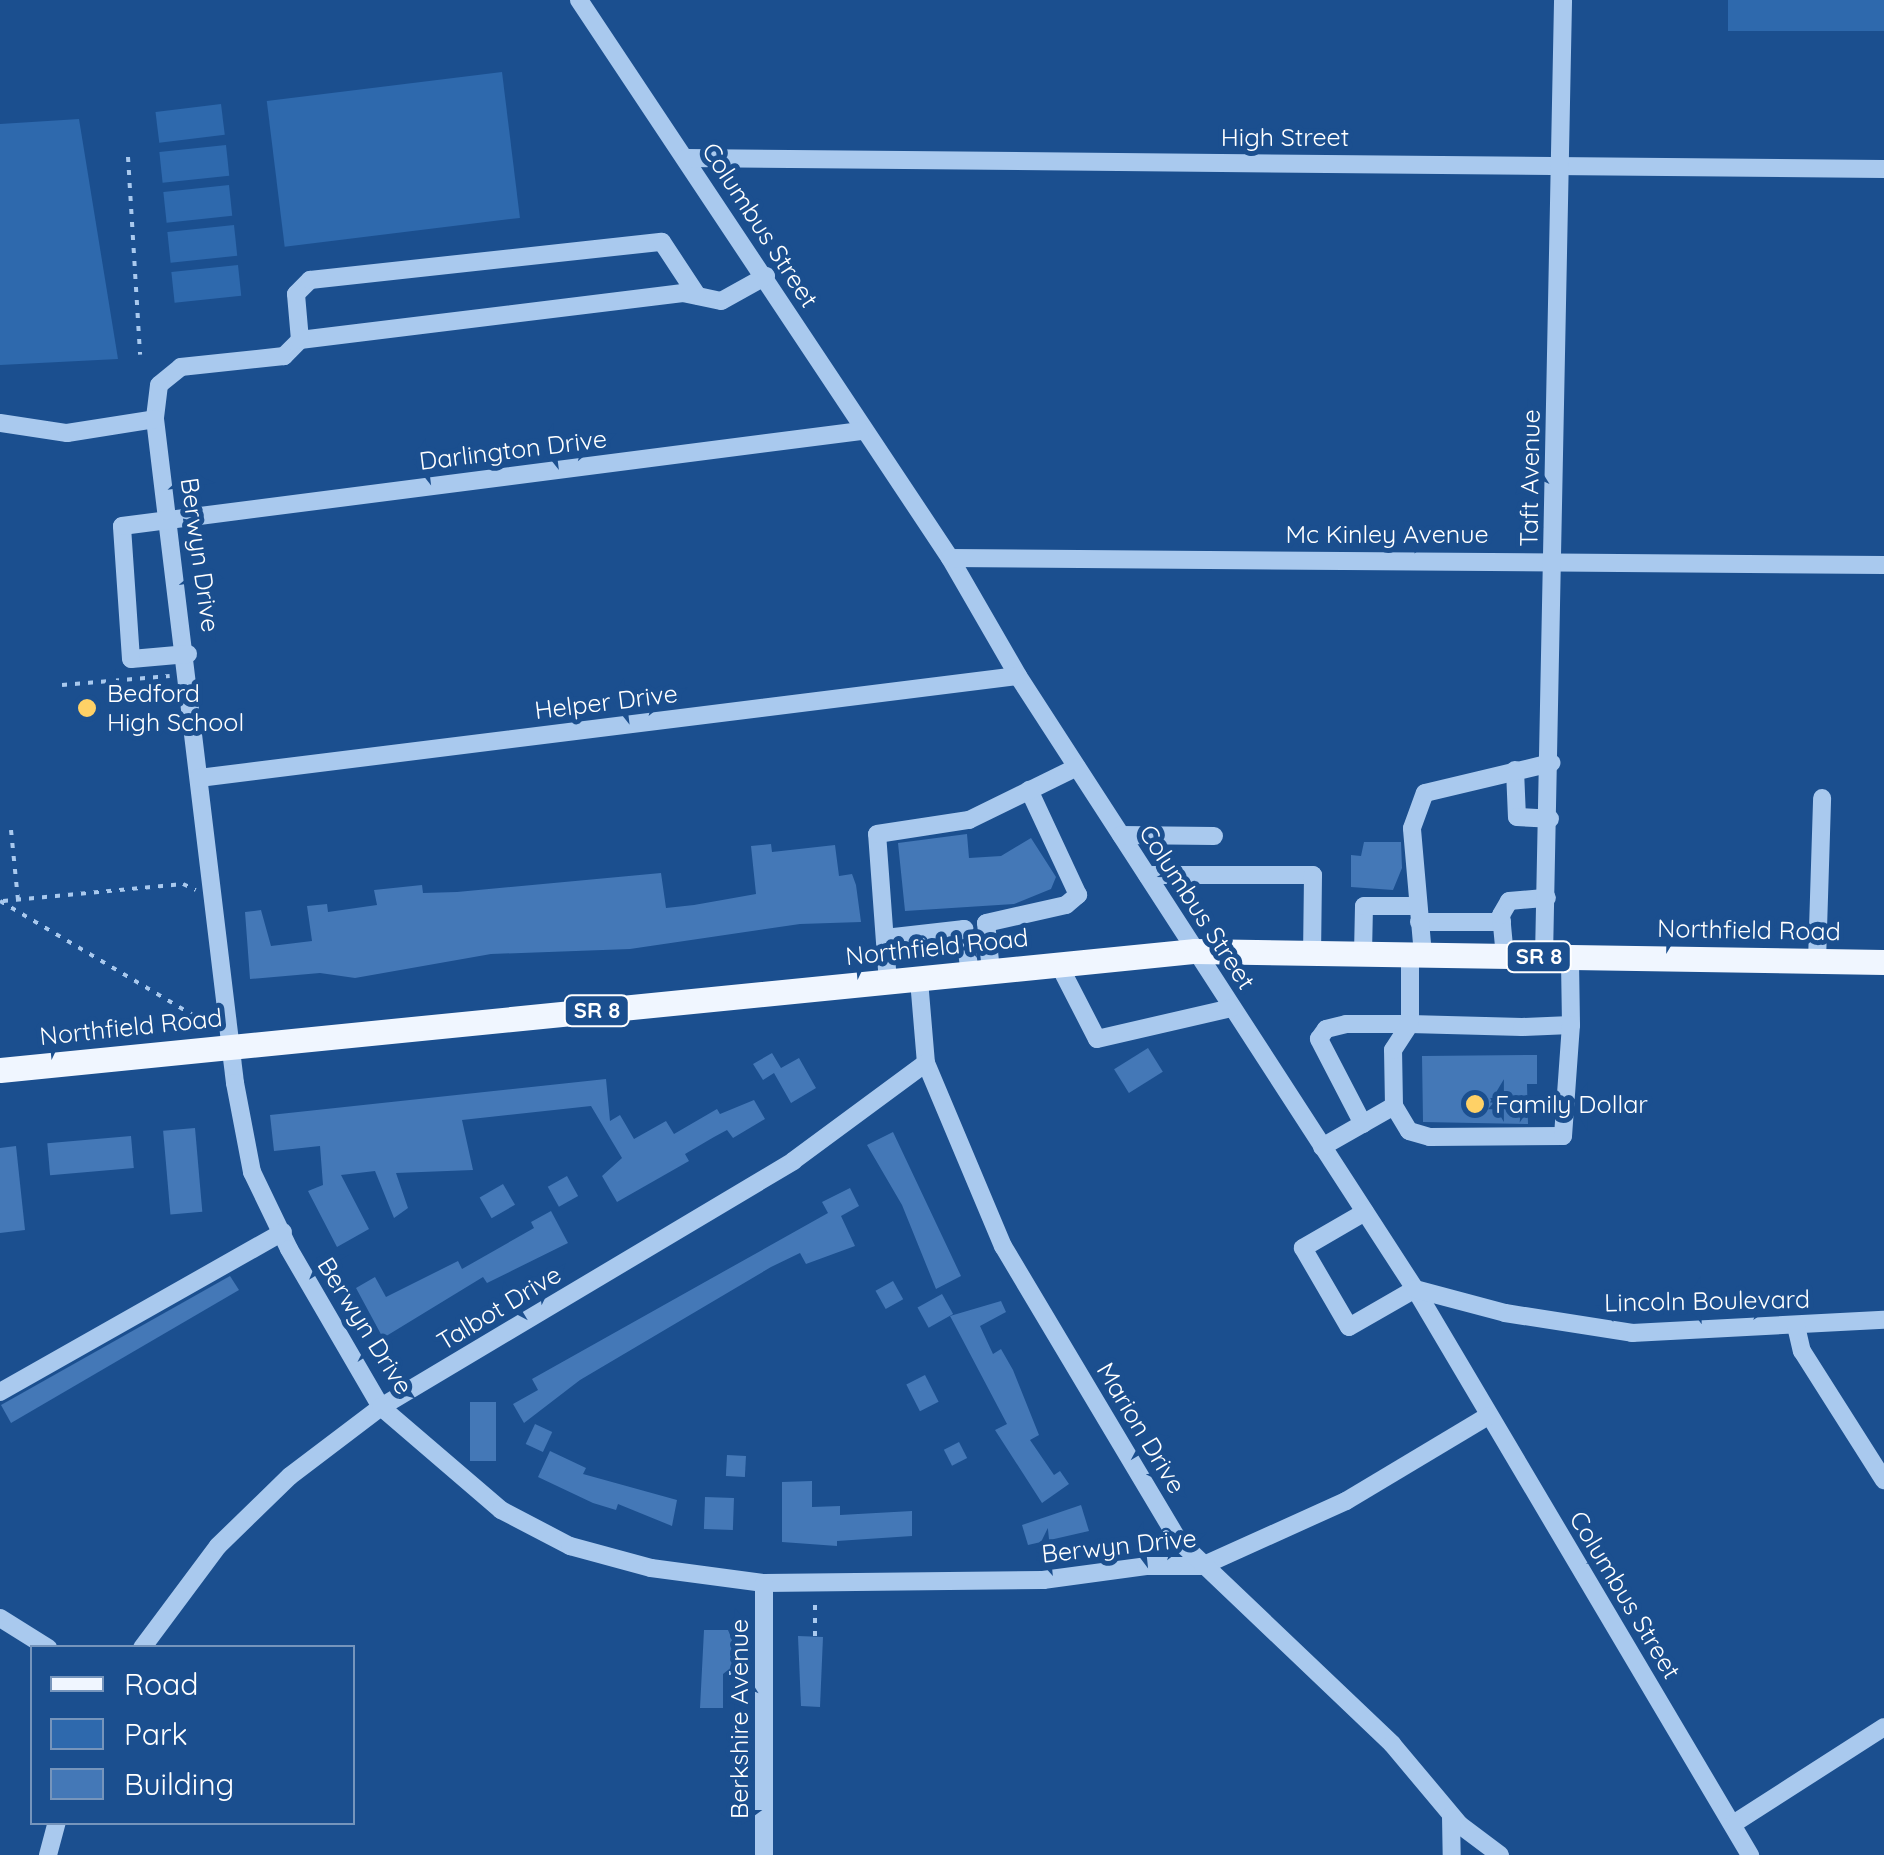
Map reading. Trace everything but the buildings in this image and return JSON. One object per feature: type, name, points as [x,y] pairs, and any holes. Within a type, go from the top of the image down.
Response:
[{"type":"main road","name":"Northfield Road","points":[[0,1070],[1194,952],[1884,962]]},
{"type":"street","name":"Columbus Street","points":[[579,0],[950,558],[1018,676],[1415,1289],[1750,1855]]},
{"type":"street","name":"Taft Avenue","points":[[1394,1106],[1409,1130],[1430,1137],[1564,1136],[1571,1025],[1547,898],[1563,0]]},
{"type":"street","name":"High Street","points":[[686,158],[1884,170]]},
{"type":"street","points":[[697,295],[662,242],[310,280],[296,294],[300,340],[697,295],[722,301],[766,276]]},
{"type":"street","name":"Berwyn Drive","points":[[300,340],[284,356],[181,367],[160,384],[155,419],[188,654],[230,1047],[252,1172],[382,1407],[500,1510],[570,1546],[650,1568],[764,1583],[1043,1580],[1202,1566],[1346,1501],[1488,1416]]},
{"type":"street","points":[[0,422],[67,432],[155,419]]},
{"type":"street","name":"Darlington Drive","points":[[188,654],[131,659],[118,533],[122,526],[862,431]]},
{"type":"street","name":"Mc Kinley Avenue","points":[[950,558],[1884,565]]},
{"type":"street","name":"Helper Drive","points":[[199,778],[1018,676]]},
{"type":"street","points":[[1322,1147],[1394,1106],[1393,1050],[1410,1024],[1417,955],[1412,828],[1425,793],[1552,762]]},
{"type":"street","points":[[888,983],[877,834],[969,820],[1076,767]]},
{"type":"street","points":[[1515,770],[1517,817],[1550,818]]},
{"type":"street","points":[[980,973],[986,923],[1066,904],[1078,894],[1029,790]]},
{"type":"street","points":[[1818,961],[1822,798]]},
{"type":"street","points":[[1121,834],[1214,836]]},
{"type":"street","points":[[1147,875],[1313,876],[1312,954]]},
{"type":"street","points":[[1506,957],[1502,922],[1509,901],[1547,898]]},
{"type":"street","points":[[1364,954],[1364,906],[1502,922]]},
{"type":"street","points":[[885,938],[964,929],[980,973]]},
{"type":"street","points":[[1059,965],[1097,1039],[1231,1008]]},
{"type":"street","name":"Marion Drive","points":[[919,980],[926,1063],[1003,1246],[1178,1540],[1202,1566],[1239,1592],[1392,1744],[1450,1814],[1500,1855]]},
{"type":"street","points":[[1363,1124],[1319,1040],[1326,1029],[1346,1024],[1571,1025]]},
{"type":"street","name":"Talbot Drive","points":[[144,1645],[218,1546],[290,1476],[382,1407],[794,1162],[926,1063]]},
{"type":"street","points":[[1365,1212],[1303,1248],[1349,1328],[1415,1289]]},
{"type":"street","points":[[0,1392],[283,1232]]},
{"type":"street","name":"Lincoln Boulevard","points":[[1415,1289],[1505,1313],[1632,1333],[1884,1320]]},
{"type":"street","points":[[1796,1326],[1802,1350],[1884,1480]]},
{"type":"street","name":"Berkshire Avenue","points":[[764,1583],[764,1855]]},
{"type":"street","points":[[0,1618],[43,1645]]},
{"type":"street","points":[[1733,1824],[1884,1726]]},
{"type":"street","points":[[1450,1814],[1452,1855]]},
{"type":"street","points":[[48,1855],[56,1825]]},
{"type":"path","points":[[128,158],[140,355]]},
{"type":"path","points":[[62,684],[170,676]]},
{"type":"path","points":[[11,830],[18,900]]},
{"type":"path","points":[[2,901],[183,884],[196,890]]},
{"type":"path","points":[[2,901],[210,1025]]},
{"type":"path","points":[[814,1636],[815,1604]]},
{"type":"path","points":[[728,1673],[748,1673]]},
{"type":"green space","points":[[1728,0],[1884,0],[1884,31],[1728,31]]},
{"type":"green space","points":[[502,72],[520,218],[285,247],[267,101]]},
{"type":"green space","points":[[221,104],[225,135],[159,143],[155,112]]},
{"type":"green space","points":[[79,119],[118,359],[0,365],[0,124]]},
{"type":"green space","points":[[226,145],[229,176],[163,183],[159,152]]},
{"type":"green space","points":[[229,185],[232,216],[167,223],[163,192]]},
{"type":"green space","points":[[234,225],[237,256],[171,263],[167,232]]},
{"type":"green space","points":[[238,265],[241,296],[175,303],[171,272]]},
{"type":"place","name":"Bedford High School","points":[[87,708]]},
{"type":"place","name":"Family Dollar","points":[[1475,1104]]}]
